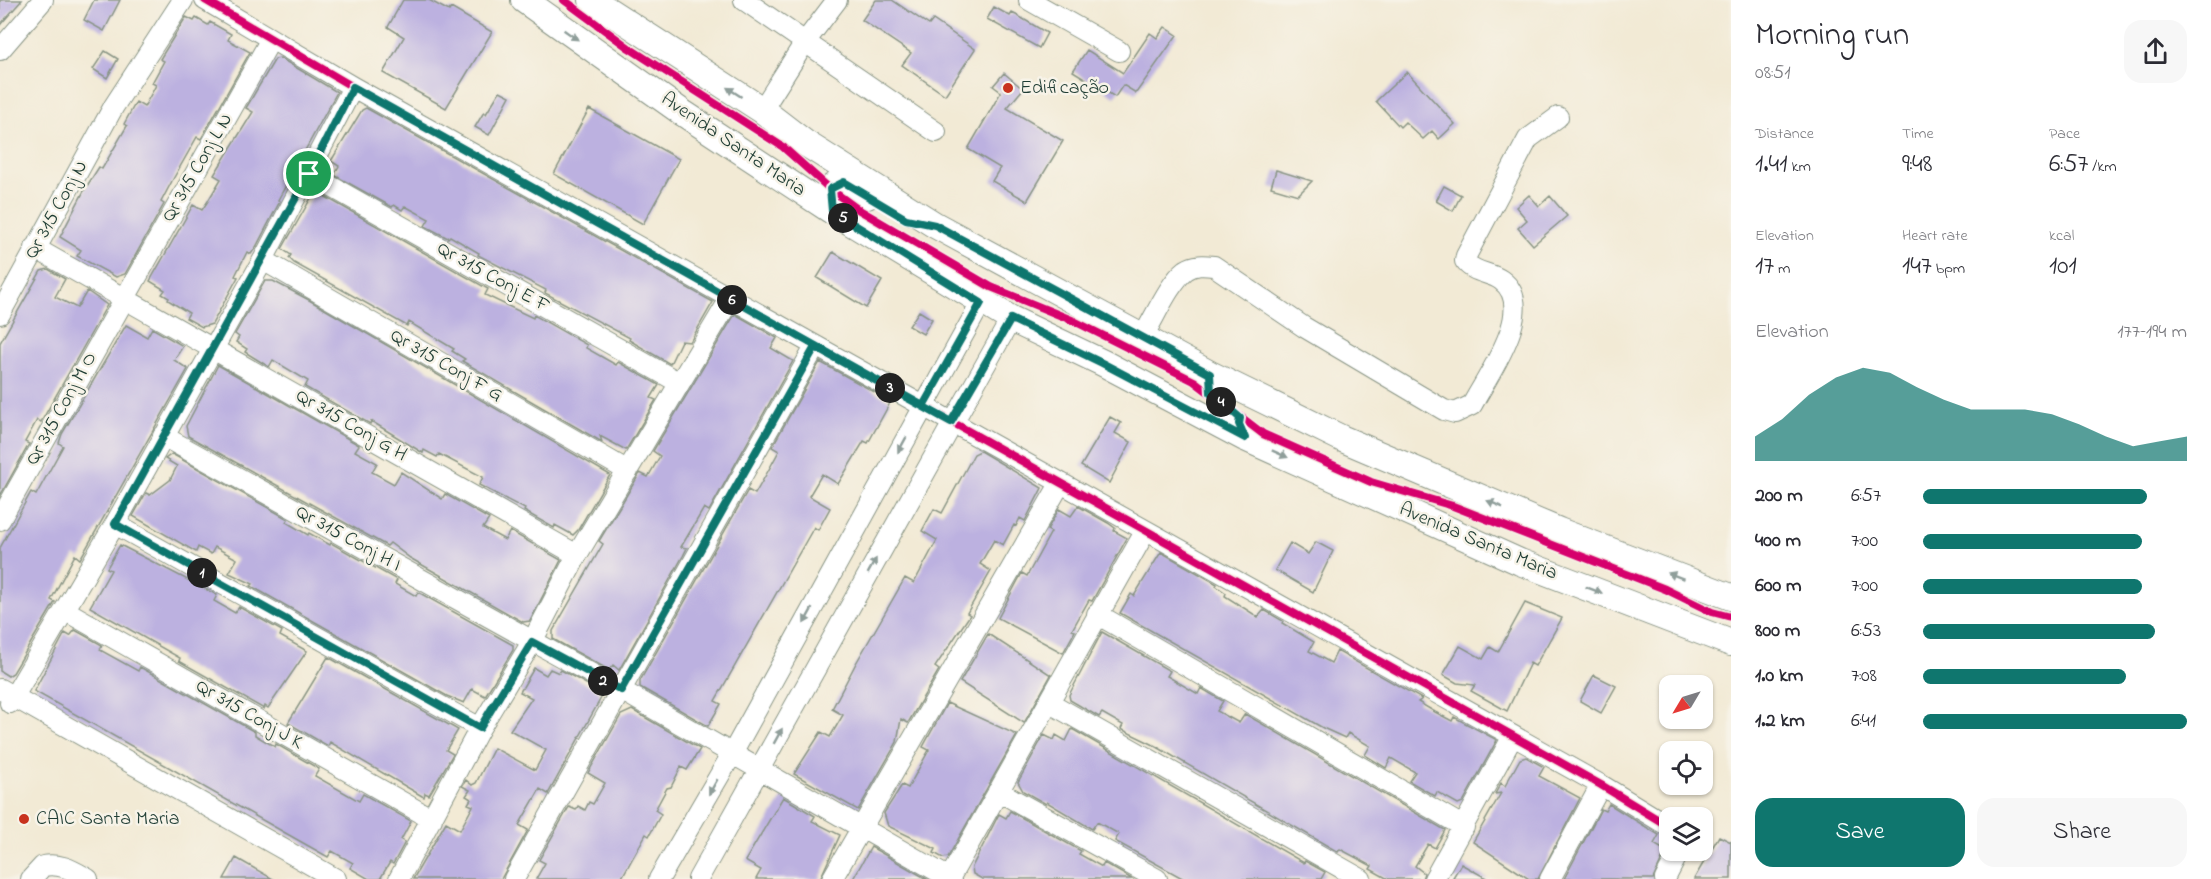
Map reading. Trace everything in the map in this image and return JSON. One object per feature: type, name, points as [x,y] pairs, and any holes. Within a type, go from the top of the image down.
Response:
[{"type":"main road","name":"Avenida Santa Maria","points":[[524,0],[682,113],[832,211],[1011,319],[1102,363],[1245,438],[1520,562],[1731,643]]},
{"type":"main road","points":[[592,0],[762,110],[805,143],[935,225],[1210,374],[1343,439],[1559,531],[1731,597]]},
{"type":"main road","points":[[682,113],[728,129],[785,168],[796,168],[801,164],[806,150],[805,143]]},
{"type":"main road","points":[[832,211],[830,189],[844,182],[906,219],[935,225]]},
{"type":"main road","points":[[1102,363],[1128,368],[1196,400],[1204,399],[1211,393],[1210,374]]},
{"type":"main road","points":[[1245,438],[1239,424],[1244,413],[1250,409],[1260,410],[1318,436],[1343,439]]},
{"type":"street","points":[[0,50],[43,0]]},
{"type":"street","name":"Qr 315 Conj N","points":[[0,314],[114,106],[183,0]]},
{"type":"street","points":[[204,0],[353,87],[729,299],[1659,819]]},
{"type":"street","points":[[744,0],[936,132]]},
{"type":"street","points":[[762,110],[805,42],[837,0]]},
{"type":"street","points":[[1029,0],[1119,51]]},
{"type":"street","name":"Qr 315 Conj L N","points":[[124,298],[271,39]]},
{"type":"street","points":[[336,879],[8,696],[66,611],[263,260],[353,87]]},
{"type":"street","points":[[1142,338],[1177,280],[1186,270],[1197,265],[1214,266],[1304,327],[1444,410],[1463,411],[1472,405],[1512,329],[1516,311],[1511,293],[1502,280],[1469,267],[1465,261],[1466,256],[1528,139],[1558,117]]},
{"type":"street","name":"Qr 315 Conj E F","points":[[309,174],[678,382]]},
{"type":"street","name":"Qr 315 Conj G H","points":[[35,248],[577,555]]},
{"type":"street","name":"Qr 315 Conj F G","points":[[263,260],[628,471]]},
{"type":"street","name":"Qr 315 Conj M O","points":[[0,520],[124,298]]},
{"type":"street","points":[[399,879],[480,728],[532,642],[577,555],[729,299]]},
{"type":"street","points":[[659,879],[732,754],[981,303]]},
{"type":"street","points":[[698,879],[951,422],[1011,319]]},
{"type":"street","points":[[514,879],[815,347]]},
{"type":"street","name":"Qr 315 Conj H I","points":[[163,436],[621,690],[949,879]]},
{"type":"street","points":[[832,879],[1060,484]]},
{"type":"street","points":[[115,524],[480,728]]},
{"type":"street","points":[[949,879],[1145,532]]},
{"type":"street","name":"Qr 315 Conj J K","points":[[66,611],[432,819]]},
{"type":"street","points":[[1097,614],[1464,827]]},
{"type":"street","points":[[1050,703],[1361,879]]},
{"type":"street","points":[[1434,879],[1513,736]]},
{"type":"street","points":[[1550,879],[1601,785]]},
{"type":"street","points":[[998,790],[1157,879]]},
{"type":"street","points":[[1665,879],[1674,861]]},
{"type":"street","points":[[31,879],[43,866],[56,864],[67,867],[88,879]]},
{"type":"building","points":[[0,0],[22,0],[0,25]]},
{"type":"building","points":[[94,0],[120,0],[104,31],[84,20]]},
{"type":"building","points":[[403,0],[429,0],[449,11],[451,8],[492,32],[446,108],[383,73],[404,37],[388,27]]},
{"type":"building","points":[[876,0],[892,0],[929,25],[933,20],[975,49],[945,95],[902,65],[911,53],[862,20]]},
{"type":"building","points":[[994,7],[1010,16],[1012,13],[1047,33],[1039,48],[987,19]]},
{"type":"building","points":[[186,17],[194,21],[196,18],[208,25],[210,22],[231,34],[228,40],[250,52],[201,139],[197,137],[172,181],[161,202],[164,204],[125,274],[116,277],[77,256],[81,250],[60,237],[85,189],[99,167],[102,169],[127,126],[124,124],[136,102],[144,107],[156,85],[152,83],[164,61],[160,59]]},
{"type":"building","points":[[1165,27],[1177,35],[1136,93],[1123,85],[1115,97],[1073,71],[1087,50],[1123,73],[1150,33],[1157,38]]},
{"type":"building","points":[[105,51],[118,59],[107,78],[93,69]]},
{"type":"building","points":[[280,58],[337,92],[278,200],[280,201],[256,247],[251,254],[247,252],[235,276],[238,277],[212,324],[202,327],[186,318],[189,313],[168,300],[169,298],[162,294],[165,290],[150,281],[193,205],[202,210],[221,179],[214,175],[253,112],[246,108],[275,59]]},
{"type":"building","points":[[1407,72],[1455,124],[1439,139],[1432,131],[1423,139],[1405,122],[1400,127],[1376,101]]},
{"type":"building","points":[[1004,73],[1023,89],[1007,108],[1063,141],[1027,201],[992,181],[1000,168],[968,149],[1001,92],[993,86]]},
{"type":"building","points":[[500,91],[510,96],[489,135],[475,127]]},
{"type":"building","points":[[366,108],[713,302],[690,342],[681,341],[670,364],[629,340],[630,338],[545,293],[546,290],[478,255],[479,253],[450,236],[448,238],[425,226],[429,219],[405,206],[402,210],[394,205],[392,207],[334,175],[339,166],[331,161],[362,110]]},
{"type":"building","points":[[589,109],[679,159],[643,224],[554,174]]},
{"type":"building","points":[[1276,170],[1312,181],[1298,195],[1271,187]]},
{"type":"building","points":[[1444,186],[1461,195],[1453,211],[1436,201]]},
{"type":"building","points":[[315,191],[488,289],[485,295],[533,318],[534,315],[587,345],[586,348],[616,365],[618,362],[659,385],[651,398],[656,400],[626,450],[600,436],[602,442],[462,361],[465,359],[452,351],[454,349],[409,322],[407,326],[294,263],[289,258],[291,255],[282,249]]},
{"type":"building","points":[[1529,195],[1539,206],[1550,196],[1567,216],[1533,245],[1518,228],[1527,220],[1516,207]]},
{"type":"building","points":[[833,252],[882,281],[866,308],[817,278]]},
{"type":"building","points":[[48,269],[65,279],[55,297],[77,308],[87,291],[107,305],[41,422],[37,420],[25,442],[29,444],[0,496],[0,343],[41,271]]},
{"type":"building","points":[[265,281],[273,281],[309,300],[610,475],[578,530],[573,535],[555,525],[554,528],[524,511],[525,509],[479,485],[483,477],[439,454],[437,457],[424,450],[423,453],[371,421],[370,424],[305,387],[308,381],[273,360],[269,367],[245,352],[247,349],[236,342],[239,337],[235,334]]},
{"type":"building","points":[[919,311],[932,319],[923,334],[909,326]]},
{"type":"building","points":[[735,314],[777,338],[771,348],[793,361],[709,511],[704,508],[681,547],[687,548],[619,670],[613,665],[609,670],[553,639],[553,631],[603,544],[599,541],[640,473],[648,477],[660,456],[653,451]]},
{"type":"building","points":[[126,325],[147,337],[152,328],[183,346],[174,360],[188,369],[80,559],[75,555],[51,600],[55,602],[13,673],[8,676],[0,671],[0,548],[31,492],[36,495],[63,446],[59,443],[62,434]]},
{"type":"building","points":[[820,362],[891,401],[868,443],[864,441],[838,484],[822,474],[809,496],[830,508],[818,530],[814,527],[715,701],[721,704],[708,726],[640,687],[640,681],[748,490],[755,494],[767,473],[779,451],[772,447]]},
{"type":"building","points":[[218,365],[359,445],[355,451],[377,463],[372,472],[394,484],[401,472],[442,499],[445,494],[489,519],[483,528],[505,540],[510,531],[561,560],[530,621],[523,622],[410,558],[390,543],[387,546],[188,436],[186,426]]},
{"type":"building","points":[[1110,417],[1121,423],[1115,433],[1131,442],[1109,483],[1081,466]]},
{"type":"building","points":[[980,451],[1042,488],[1025,521],[1020,518],[1003,545],[994,540],[980,564],[991,571],[967,613],[970,615],[935,667],[939,670],[908,723],[901,719],[897,742],[858,810],[794,774],[821,732],[830,737],[843,715],[832,709],[855,665],[905,578],[914,583],[937,540],[922,531],[934,509],[942,513],[974,454]]},
{"type":"building","points":[[172,454],[288,519],[286,522],[308,535],[309,533],[330,545],[331,543],[397,580],[395,584],[416,596],[418,592],[513,645],[513,650],[485,696],[472,689],[464,703],[447,696],[251,586],[253,584],[229,573],[237,559],[215,547],[211,554],[198,547],[196,552],[133,516],[146,493],[150,495],[170,480],[177,466],[165,459]]},
{"type":"building","points":[[1078,506],[1108,523],[1115,528],[1114,531],[1127,538],[1092,601],[1089,600],[1072,630],[1075,631],[1063,653],[998,618],[1022,573],[1027,576],[1051,532],[1047,530],[1059,509],[1071,516]]},
{"type":"building","points":[[1316,542],[1333,551],[1313,592],[1275,570],[1290,543],[1308,554]]},
{"type":"building","points":[[120,545],[217,595],[214,601],[235,613],[239,607],[282,631],[280,636],[307,651],[268,708],[265,706],[264,709],[179,661],[180,658],[90,607],[111,570],[107,568]]},
{"type":"building","points":[[1161,552],[1217,584],[1216,586],[1226,593],[1225,596],[1258,617],[1264,610],[1283,621],[1282,623],[1314,642],[1309,651],[1331,663],[1337,651],[1422,699],[1418,702],[1435,712],[1452,721],[1454,717],[1497,740],[1463,802],[1458,804],[1437,792],[1435,796],[1409,781],[1415,772],[1391,758],[1386,768],[1365,755],[1370,746],[1348,733],[1345,738],[1323,728],[1120,613],[1131,594],[1134,596]]},
{"type":"building","points":[[1525,603],[1562,618],[1535,666],[1530,663],[1507,711],[1471,691],[1475,685],[1457,683],[1443,675],[1460,646],[1483,659],[1490,647],[1498,652]]},
{"type":"building","points":[[75,630],[102,645],[100,650],[138,671],[140,667],[255,732],[255,735],[275,747],[276,744],[319,769],[315,776],[359,801],[363,794],[411,821],[401,840],[405,842],[393,864],[390,862],[380,879],[369,879],[350,868],[353,863],[332,851],[328,857],[34,691],[65,633],[70,636]]},
{"type":"building","points":[[1102,632],[1170,671],[1167,676],[1198,694],[1201,688],[1223,701],[1217,711],[1239,723],[1245,714],[1445,830],[1435,848],[1428,844],[1415,866],[1424,873],[1422,879],[1388,879],[1370,869],[1372,866],[1340,849],[1338,852],[1152,744],[1121,729],[1123,725],[1102,713],[1099,717],[1070,700],[1069,695]]},
{"type":"building","points":[[988,634],[1051,675],[1024,723],[960,682]]},
{"type":"building","points":[[328,657],[458,730],[446,750],[453,754],[429,795],[425,793],[424,797],[422,796],[330,742],[328,746],[288,723]]},
{"type":"building","points":[[534,668],[546,675],[550,669],[559,673],[561,670],[599,691],[601,698],[548,794],[540,789],[519,825],[528,830],[501,879],[413,879],[446,822],[460,830],[473,806],[468,804],[471,799],[466,796],[470,790],[462,786],[466,780],[472,785],[476,783],[494,748],[535,770],[546,750],[510,730],[532,698],[520,692]]},
{"type":"building","points":[[1594,675],[1616,686],[1601,713],[1580,701]]},
{"type":"building","points":[[947,703],[1017,735],[948,857],[943,858],[934,853],[936,849],[888,826],[884,813],[902,785],[908,788],[929,750],[923,747]]},
{"type":"building","points":[[632,710],[700,749],[687,770],[681,767],[671,787],[667,788],[655,810],[661,814],[649,836],[646,834],[621,879],[536,879],[545,863],[539,860],[569,807],[576,810],[578,806],[585,810],[589,802],[593,804],[605,783],[588,773],[621,715]]},
{"type":"building","points":[[1072,729],[1304,863],[1305,861],[1325,872],[1321,879],[1184,879],[1115,841],[1119,834],[1097,822],[1092,829],[1047,802],[1046,804],[1023,791],[1018,782],[1044,735],[1054,740],[1056,735],[1066,741]]},
{"type":"building","points":[[1526,757],[1544,767],[1539,776],[1580,798],[1538,879],[1529,879],[1473,842],[1501,793],[1495,794],[1501,783],[1505,786],[1520,759]]},
{"type":"building","points":[[783,797],[815,816],[812,821],[840,835],[820,879],[756,879],[761,870],[745,861]]},
{"type":"building","points":[[1609,804],[1659,835],[1654,844],[1659,847],[1659,861],[1661,861],[1653,879],[1564,879],[1601,809],[1605,811]]},
{"type":"building","points":[[1010,811],[1081,851],[1079,854],[1102,867],[1104,863],[1132,879],[982,879],[973,874],[972,867],[999,814],[1006,818]]},
{"type":"building","points":[[1719,836],[1731,842],[1731,879],[1694,879],[1704,861],[1713,861],[1713,846]]},
{"type":"building","points":[[871,847],[927,879],[853,879]]},
{"type":"building","points":[[236,858],[273,879],[224,879]]},
{"type":"building","points":[[1461,864],[1488,879],[1452,879]]},
{"type":"cycle path","points":[[205,0],[353,87],[1601,785],[1659,820]]},
{"type":"cycle path","points":[[564,0],[629,48],[783,147],[830,189],[856,208],[991,287],[1074,321],[1194,381],[1263,434],[1371,482],[1453,506],[1665,589],[1712,612],[1731,617]]},
{"type":"place","name":"Edificação","points":[[1008,88]]},
{"type":"place","name":"CAIC Santa Maria","points":[[24,819]]},
{"type":"route","points":[[353,87],[923,406],[981,303],[832,211],[830,189],[844,182],[906,219],[935,225],[1210,374],[1211,393],[1240,418],[1239,424],[1245,438],[1102,363],[1011,319],[951,422],[815,347],[621,690],[532,642],[480,728],[115,524],[309,174],[353,87]]}]
